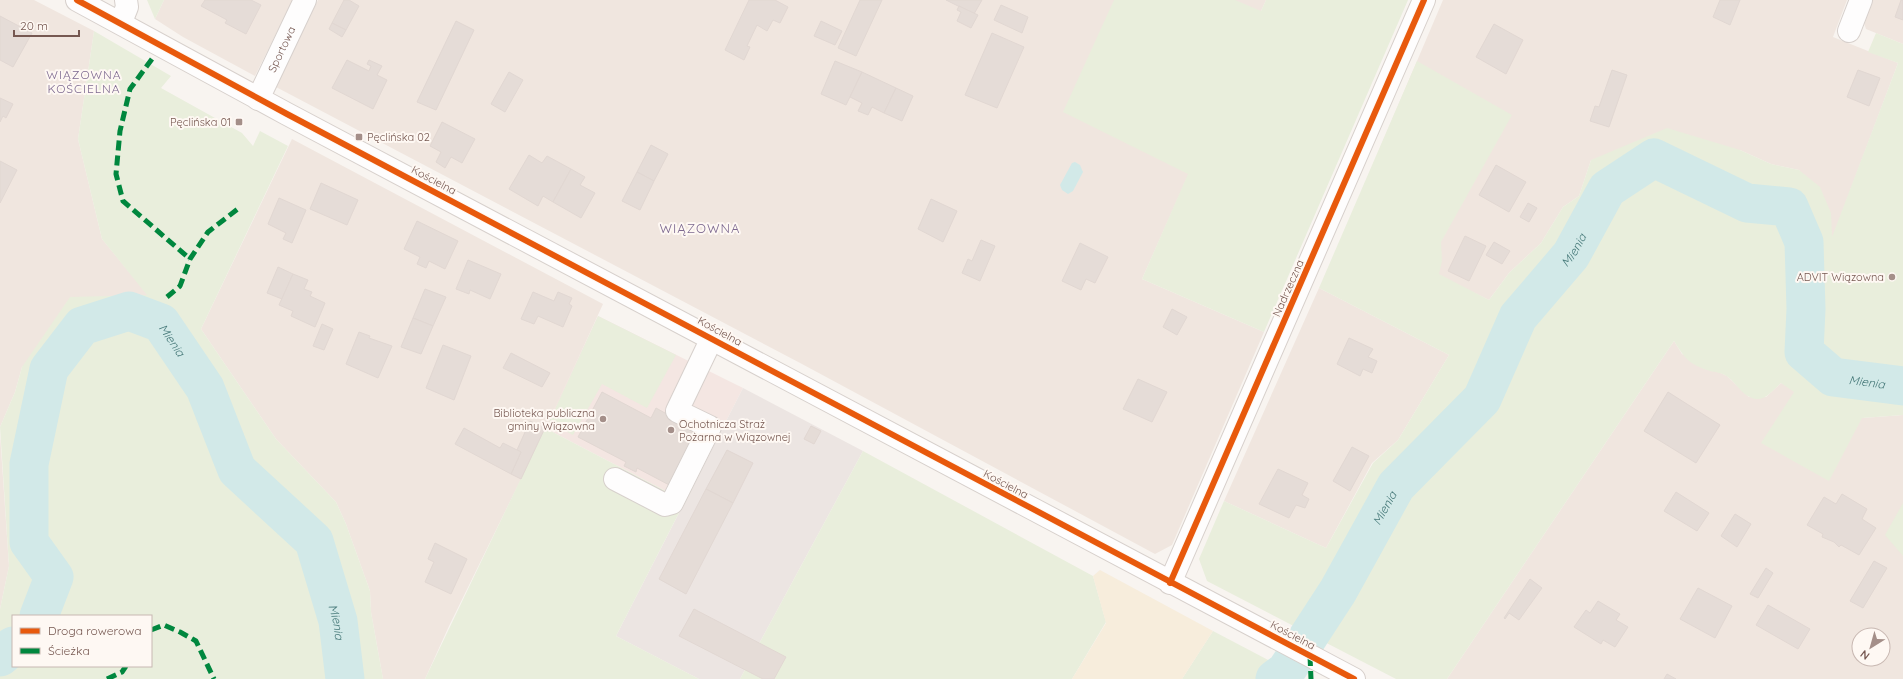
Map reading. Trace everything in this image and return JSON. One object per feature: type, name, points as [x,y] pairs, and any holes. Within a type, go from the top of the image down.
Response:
[{"type":"street","name":"Kościelna","points":[[77,0],[120,22],[258,99],[712,338],[1170,583],[1354,679]]},
{"type":"street","points":[[120,22],[127,7],[126,0]]},
{"type":"street","name":"Sportowa","points":[[258,99],[305,0]]},
{"type":"street","name":"Nadrzeczna","points":[[1170,583],[1424,0]]},
{"type":"street","points":[[1849,31],[1861,0]]},
{"type":"street","points":[[615,479],[665,505],[672,503],[710,427],[677,411],[712,338]]},
{"type":"shaded area","points":[[0,0],[34,0],[94,31],[78,139],[102,239],[148,295],[22,367],[15,392],[0,427]]},
{"type":"shaded area","points":[[164,0],[293,0],[255,76],[183,37],[155,19]]},
{"type":"shaded area","points":[[318,0],[1266,0],[1142,279],[1264,332],[1172,545],[1155,554],[802,364],[276,87]]},
{"type":"shaded area","points":[[1443,0],[1847,0],[1833,37],[1898,63],[1832,239],[1799,170],[1771,164],[1740,150],[1591,160],[1579,196],[1563,207],[1541,243],[1509,273],[1489,300],[1345,230]]},
{"type":"shaded area","points":[[1869,0],[1903,0],[1903,44],[1866,29],[1862,17]]},
{"type":"shaded area","points":[[292,139],[603,304],[549,422],[449,626],[425,679],[383,679],[371,612],[370,591],[346,524],[336,502],[276,439],[201,329]]},
{"type":"shaded area","points":[[1319,288],[1449,355],[1398,440],[1372,463],[1326,548],[1224,501]]},
{"type":"shaded area","points":[[598,316],[743,388],[685,501],[545,428]]},
{"type":"shaded area","points":[[1674,341],[1682,354],[1727,376],[1749,397],[1766,397],[1781,383],[1862,418],[1903,415],[1903,679],[1447,679]]},
{"type":"shaded area","points":[[743,388],[863,451],[740,679],[699,679],[616,636]]},
{"type":"shaded area","points":[[0,434],[9,566],[0,609]]},
{"type":"green space","points":[[147,0],[164,0],[155,19]]},
{"type":"green space","points":[[1114,0],[1235,0],[1261,11],[1266,0],[1408,0],[1264,332],[1142,279],[1188,174],[1063,112]]},
{"type":"green space","points":[[94,31],[171,76],[161,88],[242,133],[253,146],[260,131],[288,146],[201,329],[276,439],[336,502],[346,524],[370,591],[371,612],[383,679],[0,679],[0,609],[9,566],[0,427],[15,392],[22,367],[70,297],[147,295],[102,239],[78,139]]},
{"type":"green space","points":[[1876,33],[1903,44],[1903,415],[1862,418],[1829,481],[1761,443],[1794,392],[1781,383],[1770,394],[1763,398],[1751,398],[1726,376],[1692,363],[1685,357],[1674,341],[1447,679],[1396,679],[1207,581],[1199,559],[1224,501],[1326,548],[1373,463],[1398,440],[1449,355],[1319,288],[1417,61],[1512,115],[1441,242],[1442,261],[1439,274],[1489,300],[1509,273],[1541,243],[1563,207],[1579,196],[1591,160],[1667,128],[1740,150],[1771,164],[1799,170],[1820,187],[1831,213],[1832,237],[1898,63],[1868,52]]},
{"type":"green space","points":[[598,316],[676,355],[647,408],[602,384],[573,435],[549,422]]},
{"type":"green space","points":[[545,428],[685,501],[616,636],[699,679],[425,679]]},
{"type":"green space","points":[[863,451],[1093,576],[1106,622],[1072,679],[740,679]]},
{"type":"green space","points":[[1903,503],[1903,556],[1885,535]]},
{"type":"green space","points":[[1213,631],[1304,679],[1182,679]]},
{"type":"sand","points":[[1100,570],[1213,631],[1182,679],[1072,679],[1106,623],[1093,576]]},
{"type":"water","points":[[1075,162],[1080,165],[1083,172],[1073,191],[1068,194],[1062,190],[1060,185],[1072,163]]},
{"type":"building","points":[[205,0],[251,0],[261,5],[246,34],[225,23],[227,20],[201,6]]},
{"type":"building","points":[[344,0],[349,0],[359,6],[346,30],[332,23]]},
{"type":"building","points":[[749,0],[775,0],[788,7],[780,23],[773,20],[767,31],[757,25],[747,46],[750,47],[744,60],[725,50]]},
{"type":"building","points":[[860,0],[882,0],[856,56],[838,48]]},
{"type":"building","points":[[946,0],[982,0],[974,14]]},
{"type":"building","points":[[1720,0],[1740,0],[1730,25],[1713,17]]},
{"type":"building","points":[[1901,0],[1903,0],[1903,20],[1895,17]]},
{"type":"building","points":[[1001,5],[1028,17],[1022,33],[994,20]]},
{"type":"building","points":[[959,6],[978,15],[971,28],[957,21],[961,12],[957,10]]},
{"type":"building","points":[[0,16],[32,33],[13,67],[0,60]]},
{"type":"building","points":[[456,21],[474,30],[436,110],[417,102]]},
{"type":"building","points":[[821,21],[842,31],[835,45],[814,36]]},
{"type":"building","points":[[332,23],[346,30],[342,37],[329,29]]},
{"type":"building","points":[[1494,24],[1523,40],[1506,74],[1476,57]]},
{"type":"building","points":[[992,33],[1024,47],[997,108],[965,95]]},
{"type":"building","points":[[347,60],[369,71],[371,66],[367,64],[369,60],[382,66],[377,75],[387,80],[373,109],[332,88]]},
{"type":"building","points":[[835,61],[862,72],[846,105],[821,94]]},
{"type":"building","points":[[1612,70],[1627,75],[1609,127],[1590,121],[1595,106],[1599,107]]},
{"type":"building","points":[[1858,70],[1880,78],[1869,106],[1847,97]]},
{"type":"building","points":[[509,72],[523,80],[505,112],[491,104]]},
{"type":"building","points":[[862,72],[896,88],[884,113],[872,107],[868,115],[858,111],[862,103],[850,97]]},
{"type":"building","points":[[896,88],[913,96],[902,121],[884,113]]},
{"type":"building","points":[[0,98],[13,104],[6,118],[3,116],[0,122]]},
{"type":"building","points":[[442,122],[475,139],[462,163],[451,157],[445,168],[436,162],[441,152],[430,146]]},
{"type":"building","points":[[651,145],[668,154],[654,181],[637,172]]},
{"type":"building","points":[[529,155],[542,163],[547,156],[571,169],[553,202],[543,196],[538,206],[509,189]]},
{"type":"building","points":[[0,161],[17,170],[0,203]]},
{"type":"building","points":[[1496,165],[1526,182],[1509,212],[1479,195]]},
{"type":"building","points":[[571,169],[585,177],[580,185],[595,193],[581,218],[553,202]]},
{"type":"building","points":[[637,172],[654,181],[640,210],[622,201]]},
{"type":"building","points":[[321,183],[358,200],[347,225],[310,209]]},
{"type":"building","points":[[279,198],[306,210],[292,243],[283,239],[286,233],[268,224]]},
{"type":"building","points":[[931,199],[957,211],[943,242],[918,229]]},
{"type":"building","points":[[1528,203],[1537,208],[1529,222],[1520,217]]},
{"type":"building","points":[[417,221],[458,241],[445,269],[429,261],[426,268],[417,264],[420,257],[404,249]]},
{"type":"building","points":[[1465,236],[1486,246],[1469,281],[1448,271]]},
{"type":"building","points":[[981,240],[995,246],[980,281],[962,273],[968,259],[972,261]]},
{"type":"building","points":[[1494,242],[1510,251],[1502,264],[1486,255]]},
{"type":"building","points":[[1080,243],[1108,257],[1095,283],[1086,279],[1081,290],[1062,281]]},
{"type":"building","points":[[468,260],[501,274],[490,299],[470,290],[469,294],[456,289]]},
{"type":"building","points":[[278,267],[293,274],[282,299],[267,293]]},
{"type":"building","points":[[293,274],[308,280],[304,289],[312,292],[310,296],[325,303],[315,327],[291,316],[293,311],[279,305]]},
{"type":"building","points":[[425,289],[446,297],[433,326],[413,318]]},
{"type":"building","points":[[533,292],[554,301],[558,292],[572,298],[569,304],[572,306],[563,327],[538,316],[534,324],[521,319]]},
{"type":"building","points":[[1172,309],[1187,317],[1177,335],[1163,327]]},
{"type":"building","points":[[413,318],[433,326],[421,354],[401,347]]},
{"type":"building","points":[[322,324],[333,329],[324,350],[313,346]]},
{"type":"building","points":[[359,332],[370,336],[369,338],[392,346],[378,378],[346,364]]},
{"type":"building","points":[[1349,338],[1373,349],[1368,357],[1377,361],[1372,373],[1363,369],[1360,376],[1337,364]]},
{"type":"building","points":[[443,345],[471,356],[454,400],[426,388]]},
{"type":"building","points":[[511,353],[550,373],[542,387],[503,368]]},
{"type":"building","points":[[1138,379],[1167,392],[1152,422],[1123,409]]},
{"type":"building","points":[[602,392],[651,418],[656,408],[701,433],[673,487],[637,468],[636,472],[624,466],[626,462],[578,437]]},
{"type":"building","points":[[1668,392],[1720,425],[1696,463],[1644,431]]},
{"type":"building","points":[[530,421],[545,428],[521,479],[511,474],[521,452],[517,450]]},
{"type":"building","points":[[811,426],[821,431],[814,444],[804,439]]},
{"type":"building","points":[[464,428],[500,448],[503,443],[521,452],[511,474],[455,444]]},
{"type":"building","points":[[1352,447],[1369,456],[1350,491],[1333,481]]},
{"type":"building","points":[[727,450],[753,463],[733,503],[706,489]]},
{"type":"building","points":[[1278,469],[1308,483],[1302,495],[1309,499],[1305,508],[1296,505],[1289,518],[1259,504]]},
{"type":"building","points":[[706,489],[733,503],[686,594],[659,579]]},
{"type":"building","points":[[1676,492],[1709,513],[1697,531],[1664,511]]},
{"type":"building","points":[[1842,494],[1867,509],[1862,519],[1876,528],[1859,555],[1841,545],[1839,547],[1834,542],[1822,537],[1823,534],[1807,525],[1824,497],[1836,504]]},
{"type":"building","points":[[1735,514],[1751,524],[1737,547],[1721,536]]},
{"type":"building","points":[[435,543],[467,559],[451,594],[425,582],[434,562],[428,559]]},
{"type":"building","points":[[1874,561],[1887,568],[1863,608],[1850,601]]},
{"type":"building","points":[[1766,568],[1773,573],[1758,598],[1750,594]]},
{"type":"building","points":[[1530,579],[1542,588],[1519,620],[1509,613],[1505,619],[1504,618]]},
{"type":"building","points":[[1698,588],[1732,606],[1715,638],[1680,619]]},
{"type":"building","points":[[1598,601],[1620,614],[1616,620],[1628,627],[1615,647],[1603,640],[1601,644],[1574,627],[1586,610],[1590,613]]},
{"type":"building","points":[[1768,605],[1810,629],[1798,649],[1756,625]]},
{"type":"building","points":[[694,609],[786,657],[774,679],[763,679],[679,636]]},
{"type":"building","points":[[1667,674],[1676,679],[1664,679]]},
{"type":"waterway","name":"Mienia","points":[[1275,679],[1286,671],[1338,591],[1396,486],[1482,399],[1518,317],[1571,255],[1607,189],[1654,158],[1747,203],[1789,207],[1804,242],[1806,309],[1804,352],[1833,377],[1903,386]]},
{"type":"waterway","name":"Mienia","points":[[39,615],[54,577],[29,542],[29,464],[49,369],[82,326],[129,311],[161,323],[205,388],[237,470],[314,541],[338,621],[345,679]]},
{"type":"waterway","name":"Mienia","points":[[0,657],[12,647]]},
{"type":"marked path","points":[[152,59],[130,89],[120,131],[116,174],[123,201],[190,259]]},
{"type":"marked path","points":[[167,297],[180,286],[190,259],[208,232],[239,208]]},
{"type":"marked path","points":[[152,630],[164,625],[196,641],[214,679]]},
{"type":"marked path","points":[[1310,656],[1311,679]]},
{"type":"marked path","points":[[107,679],[122,672],[125,667]]},
{"type":"cycle path","points":[[77,0],[287,114],[1354,679]]},
{"type":"cycle path","points":[[1170,583],[1424,0]]},
{"type":"place","name":"Pęclińska 01","points":[[239,122]]},
{"type":"place","name":"Pęclińska 02","points":[[359,137]]},
{"type":"place","name":"ADVIT Wiązowna","points":[[1892,277]]},
{"type":"place","name":"Biblioteka publiczna gminy Wiązowna","points":[[603,419]]},
{"type":"place","name":"Ochotnicza Straż Pożarna w Wiązownej","points":[[671,430]]},
{"type":"district","name":"WIĄZOWNA KOŚCIELNA","points":[[84,81]]},
{"type":"district","name":"WIĄZOWNA","points":[[700,228]]}]
